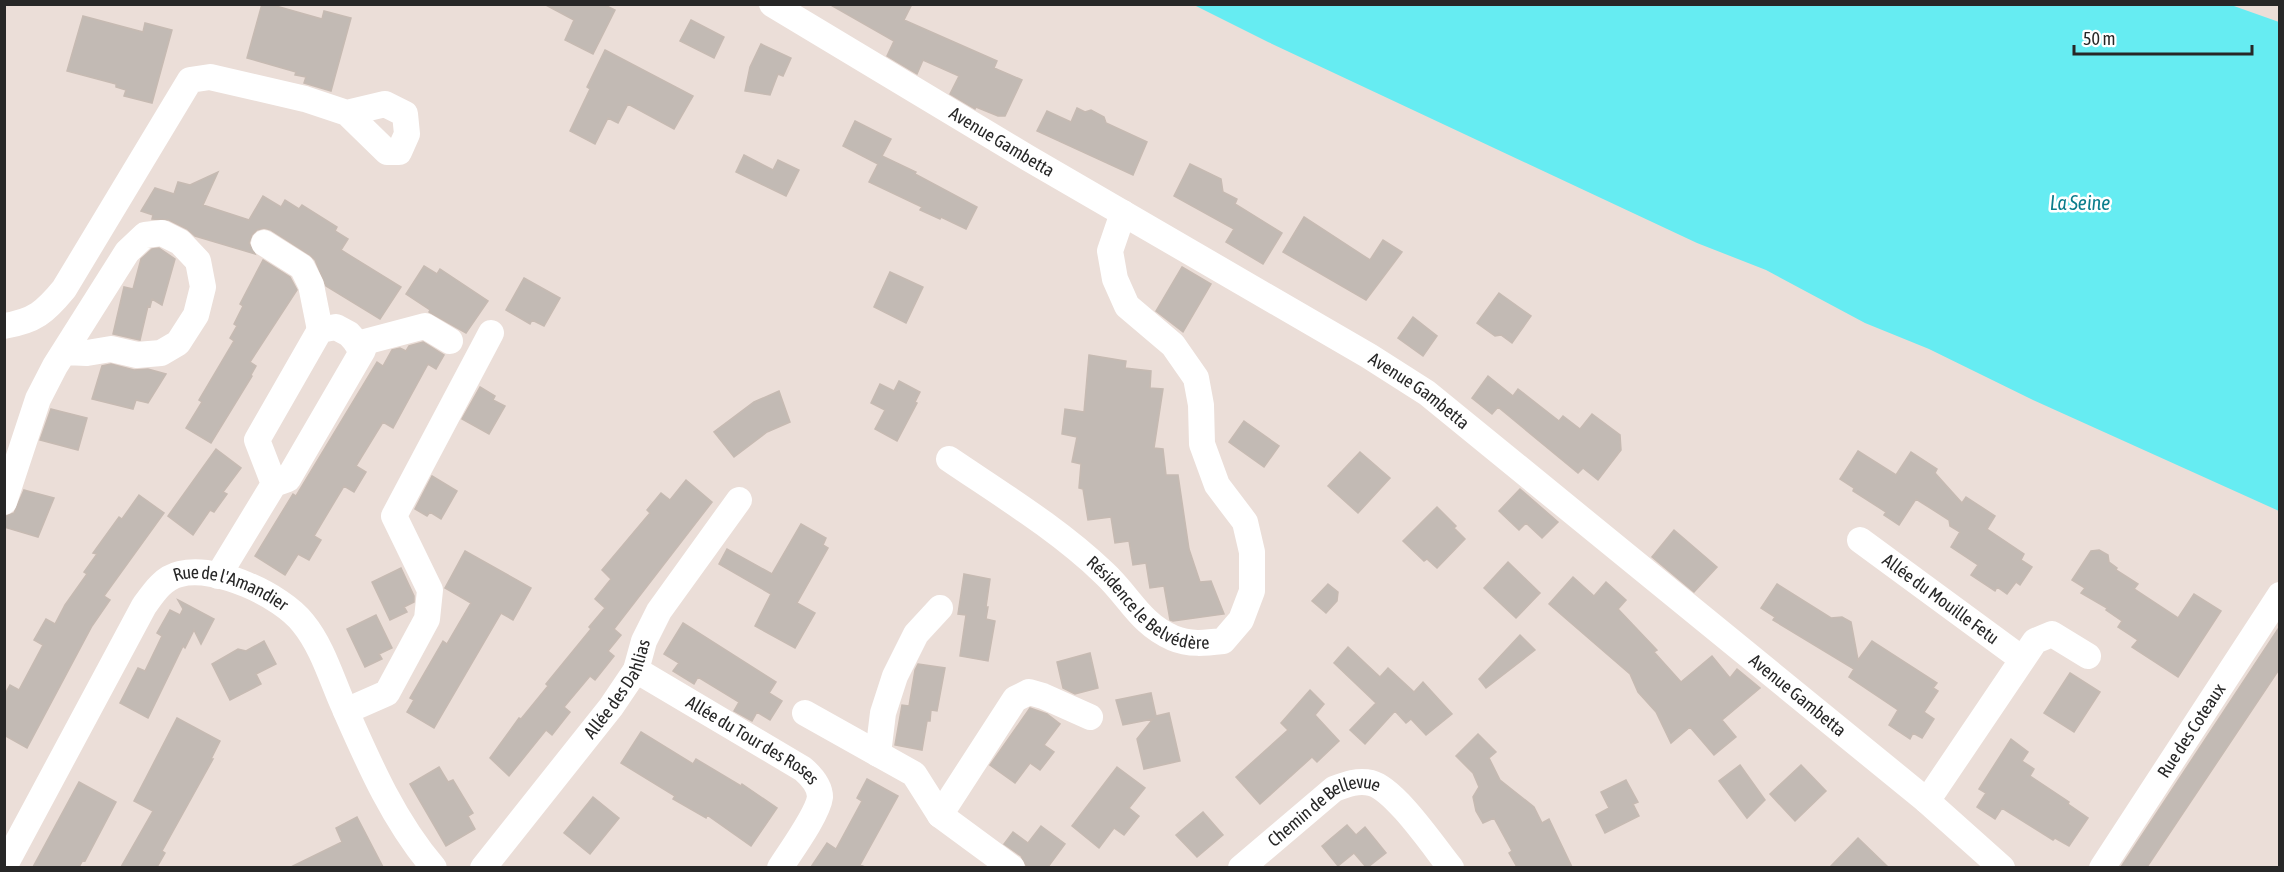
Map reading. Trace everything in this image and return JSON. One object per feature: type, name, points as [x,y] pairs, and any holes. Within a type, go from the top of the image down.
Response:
[{"type":"street","name":"Avenue Gambetta","points":[[772,4],[1369,356],[1427,393],[1927,801],[2002,867]]},
{"type":"street","points":[[4,326],[18,324],[46,311],[64,289],[190,80],[210,77],[305,99],[346,113]]},
{"type":"street","name":"Résidence le Belvédère","points":[[949,459],[1044,523],[1105,574],[1147,623],[1174,639],[1201,644],[1223,641],[1240,620],[1252,591],[1252,552],[1245,522],[1217,484],[1202,444],[1201,405],[1196,378],[1173,345],[1127,306],[1114,279],[1110,251],[1123,213]]},
{"type":"street","points":[[4,502],[38,399],[64,352],[127,252],[145,235],[162,233],[180,242],[198,261],[203,286],[196,315],[178,343],[161,353],[137,355],[111,349],[87,353],[64,352]]},
{"type":"street","points":[[264,243],[302,267],[311,285],[320,330],[257,440],[274,484]]},
{"type":"street","points":[[357,344],[425,326],[450,341]]},
{"type":"street","points":[[218,576],[274,484],[288,479],[363,350],[349,334],[336,327],[320,330]]},
{"type":"street","points":[[346,711],[387,693],[427,619],[430,590],[394,516],[491,333]]},
{"type":"street","name":"Allée des Dahlias","points":[[483,867],[611,707],[636,670],[644,641],[659,611],[739,500]]},
{"type":"street","name":"Allée du Mouille Fetu","points":[[1860,540],[2022,659]]},
{"type":"street","name":"Rue de l'Amandier","points":[[4,867],[144,606],[161,583],[179,574],[200,571],[264,592],[287,607],[303,622],[317,645],[379,786],[418,849],[434,867]]},
{"type":"street","name":"Rue des Coteaux","points":[[2102,867],[2280,595]]},
{"type":"street","points":[[878,754],[883,713],[895,676],[916,634],[940,608]]},
{"type":"street","points":[[1927,801],[2035,641],[2052,634],[2088,656]]},
{"type":"street","name":"Allée du Tour des Roses","points":[[636,670],[804,770],[814,779],[820,796],[815,812],[780,867]]},
{"type":"street","points":[[940,815],[1015,699],[1029,692],[1090,717]]},
{"type":"street","points":[[805,713],[914,774],[940,815],[1012,867]]},
{"type":"street","name":"Chemin de Bellevue","points":[[1241,867],[1334,789],[1353,782],[1371,783],[1388,791],[1451,867]]},
{"type":"water","name":"La Seine","points":[[1194,5],[2231,5],[2279,22],[2279,511],[2033,400],[1929,349],[1865,323],[1766,270],[1697,243]]},
{"type":"building","points":[[262,4],[322,19],[324,11],[351,18],[331,91],[304,83],[306,77],[295,75],[296,72],[247,58]]},
{"type":"building","points":[[544,4],[603,4],[615,10],[593,54],[565,40],[574,20]]},
{"type":"building","points":[[829,4],[912,4],[904,20],[997,61],[994,68],[1022,80],[1005,116],[998,116],[976,107],[975,109],[950,94],[959,76],[923,60],[917,74],[887,56],[894,41]]},
{"type":"building","points":[[83,16],[143,32],[145,23],[172,30],[152,103],[124,96],[126,90],[116,87],[116,84],[67,71]]},
{"type":"building","points":[[691,20],[724,37],[714,58],[680,41]]},
{"type":"building","points":[[761,44],[791,58],[783,76],[778,74],[770,95],[745,91],[750,67]]},
{"type":"building","points":[[605,50],[693,96],[674,129],[628,104],[618,123],[608,118],[595,144],[570,131],[590,89],[587,87]]},
{"type":"building","points":[[1077,108],[1085,112],[1091,110],[1104,117],[1106,123],[1147,142],[1133,175],[1037,131],[1047,111],[1071,122]]},
{"type":"building","points":[[855,121],[891,139],[882,156],[916,172],[915,174],[977,207],[966,229],[920,210],[922,207],[869,182],[878,164],[843,146]]},
{"type":"building","points":[[744,155],[773,170],[778,160],[799,170],[786,196],[736,172]]},
{"type":"building","points":[[1190,164],[1221,179],[1223,192],[1237,199],[1235,204],[1282,233],[1263,264],[1226,242],[1234,229],[1174,196]]},
{"type":"building","points":[[218,172],[203,205],[249,220],[263,196],[281,207],[285,200],[299,209],[302,205],[337,227],[335,231],[348,239],[341,250],[401,287],[380,319],[326,286],[315,260],[271,230],[264,228],[252,235],[249,243],[255,254],[195,236],[169,220],[152,219],[153,215],[141,211],[155,188],[174,194],[178,182],[190,185]]},
{"type":"building","points":[[1304,217],[1370,260],[1383,240],[1402,252],[1366,300],[1283,252]]},
{"type":"building","points":[[159,248],[175,259],[162,305],[152,299],[150,307],[148,306],[140,340],[113,334],[124,287],[133,289],[141,259],[152,249]]},
{"type":"building","points":[[263,260],[290,277],[297,290],[250,362],[256,366],[252,376],[211,443],[186,428],[202,402],[199,400],[234,341],[230,338],[237,326],[234,324],[243,306],[240,304]]},
{"type":"building","points":[[424,266],[437,274],[440,269],[488,301],[466,333],[429,312],[430,310],[406,294]]},
{"type":"building","points":[[1182,267],[1211,284],[1183,332],[1156,311]]},
{"type":"building","points":[[890,272],[923,287],[906,323],[874,307]]},
{"type":"building","points":[[524,278],[560,298],[544,326],[532,320],[530,324],[506,310]]},
{"type":"building","points":[[1499,293],[1531,316],[1512,343],[1501,335],[1495,336],[1477,323]]},
{"type":"building","points":[[1413,317],[1437,336],[1423,356],[1398,338]]},
{"type":"building","points":[[423,342],[444,355],[436,369],[428,364],[393,428],[383,422],[356,466],[366,472],[354,492],[344,486],[314,536],[321,540],[309,560],[298,554],[285,575],[255,556],[293,494],[296,496],[377,362],[383,366],[392,350],[400,348],[406,351],[409,346]]},
{"type":"building","points":[[1089,355],[1126,361],[1125,368],[1151,371],[1150,388],[1163,389],[1154,448],[1163,449],[1166,475],[1178,475],[1189,549],[1200,582],[1211,581],[1224,614],[1170,620],[1164,586],[1150,588],[1146,563],[1133,565],[1129,541],[1115,543],[1111,517],[1088,520],[1083,489],[1079,488],[1081,464],[1072,462],[1077,437],[1062,434],[1065,409],[1084,412]]},
{"type":"building","points":[[111,364],[166,374],[148,403],[136,400],[133,409],[92,399],[102,366]]},
{"type":"building","points":[[1488,376],[1513,396],[1518,389],[1559,421],[1563,416],[1580,429],[1592,414],[1620,435],[1621,450],[1598,480],[1583,468],[1578,473],[1498,407],[1492,414],[1472,398]]},
{"type":"building","points":[[899,381],[920,392],[915,402],[917,403],[897,441],[875,429],[885,410],[871,403],[880,384],[894,391]]},
{"type":"building","points":[[480,387],[495,396],[493,400],[505,406],[489,434],[462,419]]},
{"type":"building","points":[[779,391],[790,422],[767,432],[734,457],[714,432],[754,402]]},
{"type":"building","points":[[51,409],[87,418],[78,450],[40,440]]},
{"type":"building","points":[[1244,421],[1279,446],[1264,467],[1229,442]]},
{"type":"building","points":[[216,449],[241,468],[223,492],[227,494],[214,512],[210,510],[193,535],[168,516]]},
{"type":"building","points":[[1858,451],[1896,475],[1911,452],[1937,469],[1935,473],[1962,503],[1966,497],[1995,516],[1987,529],[2024,554],[2021,560],[2032,567],[2020,585],[2016,582],[2007,594],[1997,587],[1995,591],[1971,575],[1978,565],[1951,547],[1960,532],[1950,526],[1949,520],[1916,499],[1899,525],[1884,515],[1886,512],[1853,491],[1854,488],[1840,479]]},
{"type":"building","points":[[1360,452],[1390,478],[1358,513],[1328,486]]},
{"type":"building","points":[[432,476],[457,491],[441,519],[430,512],[427,516],[415,509]]},
{"type":"building","points":[[686,480],[712,502],[614,629],[621,635],[608,651],[614,656],[595,680],[590,676],[564,707],[570,712],[552,735],[546,730],[509,776],[490,758],[519,718],[521,719],[548,686],[546,684],[591,629],[589,627],[605,608],[595,599],[611,579],[602,570],[650,513],[647,510],[661,493],[670,500]]},
{"type":"building","points":[[1520,489],[1558,522],[1542,538],[1526,523],[1519,530],[1499,511]]},
{"type":"building","points":[[24,490],[54,498],[38,537],[4,527],[4,517],[14,513]]},
{"type":"building","points":[[139,495],[164,513],[104,596],[110,600],[92,626],[27,748],[4,735],[4,696],[10,685],[19,690],[43,645],[34,640],[46,619],[55,624],[65,605],[87,574],[84,572],[97,554],[93,553],[119,517],[122,519]]},
{"type":"building","points":[[1437,507],[1465,539],[1437,568],[1427,559],[1424,561],[1403,541]]},
{"type":"building","points":[[801,524],[826,538],[823,545],[828,548],[797,603],[815,613],[795,648],[755,626],[771,594],[719,564],[727,549],[772,574]]},
{"type":"building","points":[[1674,530],[1717,567],[1694,592],[1652,557]]},
{"type":"building","points":[[2099,550],[2108,555],[2109,562],[2117,568],[2116,570],[2138,584],[2134,589],[2178,618],[2194,594],[2221,611],[2178,677],[2132,647],[2138,640],[2118,627],[2122,621],[2106,610],[2107,608],[2081,593],[2085,588],[2072,580],[2091,551]]},
{"type":"building","points":[[465,551],[531,588],[513,620],[501,613],[434,728],[407,712],[414,700],[410,698],[443,641],[447,644],[471,603],[445,588]]},
{"type":"building","points":[[1508,562],[1540,593],[1516,618],[1484,588]]},
{"type":"building","points":[[401,568],[414,596],[414,602],[404,607],[407,612],[390,620],[372,582]]},
{"type":"building","points":[[964,574],[990,579],[986,619],[995,621],[988,661],[960,656],[966,615],[958,614]]},
{"type":"building","points":[[1573,577],[1594,596],[1606,582],[1626,600],[1618,609],[1657,650],[1654,652],[1681,682],[1712,656],[1730,678],[1737,669],[1760,688],[1722,720],[1736,737],[1714,755],[1690,727],[1671,743],[1656,712],[1638,692],[1630,674],[1549,604]]},
{"type":"building","points":[[1328,584],[1338,592],[1337,601],[1326,613],[1312,601]]},
{"type":"building","points":[[1777,584],[1831,618],[1842,617],[1851,622],[1858,660],[1872,641],[1937,683],[1933,688],[1938,691],[1924,712],[1934,719],[1922,738],[1913,733],[1910,739],[1889,725],[1898,710],[1849,677],[1854,669],[1773,620],[1775,617],[1761,608]]},
{"type":"building","points":[[178,600],[214,619],[201,644],[194,630],[185,648],[183,646],[148,718],[120,703],[138,668],[145,671],[162,636],[157,633],[170,610],[180,615],[183,609]]},
{"type":"building","points":[[376,615],[392,648],[379,654],[382,659],[365,667],[347,629]]},
{"type":"building","points":[[683,623],[776,682],[769,693],[782,701],[770,720],[757,712],[752,721],[734,711],[739,702],[698,677],[694,684],[673,671],[679,663],[664,654]]},
{"type":"building","points":[[2280,626],[2280,668],[2147,867],[2121,867]]},
{"type":"building","points":[[1520,635],[1535,650],[1486,688],[1479,679]]},
{"type":"building","points":[[264,641],[276,664],[256,674],[261,684],[230,700],[212,664],[238,649],[246,651]]},
{"type":"building","points":[[1348,647],[1380,677],[1388,668],[1414,692],[1423,682],[1452,714],[1426,735],[1411,719],[1406,723],[1395,711],[1365,744],[1350,730],[1376,703],[1334,663]]},
{"type":"building","points":[[1090,653],[1098,688],[1075,694],[1063,688],[1057,662]]},
{"type":"building","points":[[918,664],[945,668],[937,711],[931,710],[922,750],[895,745],[902,705],[909,706]]},
{"type":"building","points":[[2070,673],[2100,692],[2074,732],[2044,713]]},
{"type":"building","points":[[1310,690],[1324,704],[1315,715],[1339,741],[1317,762],[1312,757],[1260,804],[1236,777],[1288,730],[1281,723]]},
{"type":"building","points":[[1151,693],[1156,716],[1169,713],[1180,761],[1144,769],[1137,739],[1153,719],[1123,725],[1116,700]]},
{"type":"building","points":[[1030,708],[1047,714],[1060,724],[1044,745],[1054,752],[1040,770],[1030,763],[1015,783],[990,765]]},
{"type":"building","points":[[177,718],[220,741],[211,759],[213,759],[162,851],[165,853],[157,867],[121,867],[153,811],[134,801]]},
{"type":"building","points":[[641,732],[693,764],[696,759],[741,786],[742,784],[777,808],[751,846],[707,815],[706,818],[673,799],[675,796],[621,763]]},
{"type":"building","points":[[1478,734],[1496,752],[1489,758],[1500,780],[1534,807],[1542,823],[1549,819],[1572,867],[1517,867],[1509,853],[1512,851],[1494,818],[1483,823],[1476,811],[1473,797],[1479,787],[1473,773],[1456,756]]},
{"type":"building","points":[[2011,739],[2028,752],[2022,761],[2034,769],[2030,776],[2069,802],[2068,804],[2088,818],[2069,846],[2055,838],[2053,840],[2002,808],[1995,819],[1977,807],[1986,793],[1979,789]]},
{"type":"building","points":[[1740,765],[1765,800],[1747,818],[1719,781]]},
{"type":"building","points":[[1801,765],[1826,791],[1795,821],[1770,794]]},
{"type":"building","points":[[439,767],[448,782],[453,780],[473,813],[468,816],[475,829],[446,846],[410,784]]},
{"type":"building","points":[[1117,767],[1145,788],[1129,808],[1139,816],[1124,835],[1114,828],[1099,848],[1072,826]]},
{"type":"building","points":[[867,779],[898,796],[860,865],[865,867],[811,867],[827,843],[836,849],[862,801],[857,798]]},
{"type":"building","points":[[1626,780],[1638,802],[1633,804],[1639,816],[1605,833],[1596,815],[1609,808],[1601,792]]},
{"type":"building","points":[[79,782],[116,802],[85,861],[83,860],[79,867],[33,867]]},
{"type":"building","points":[[593,797],[619,818],[590,854],[564,833]]},
{"type":"building","points":[[1203,812],[1223,835],[1197,857],[1176,835]]},
{"type":"building","points":[[357,817],[383,867],[291,867],[342,842],[336,828]]},
{"type":"building","points":[[1347,825],[1356,835],[1365,827],[1386,853],[1368,867],[1354,853],[1338,866],[1322,846]]},
{"type":"building","points":[[1041,826],[1065,844],[1048,867],[1027,867],[1021,856],[1004,844],[1013,832],[1028,843]]},
{"type":"building","points":[[1858,838],[1888,867],[1830,867]]}]
